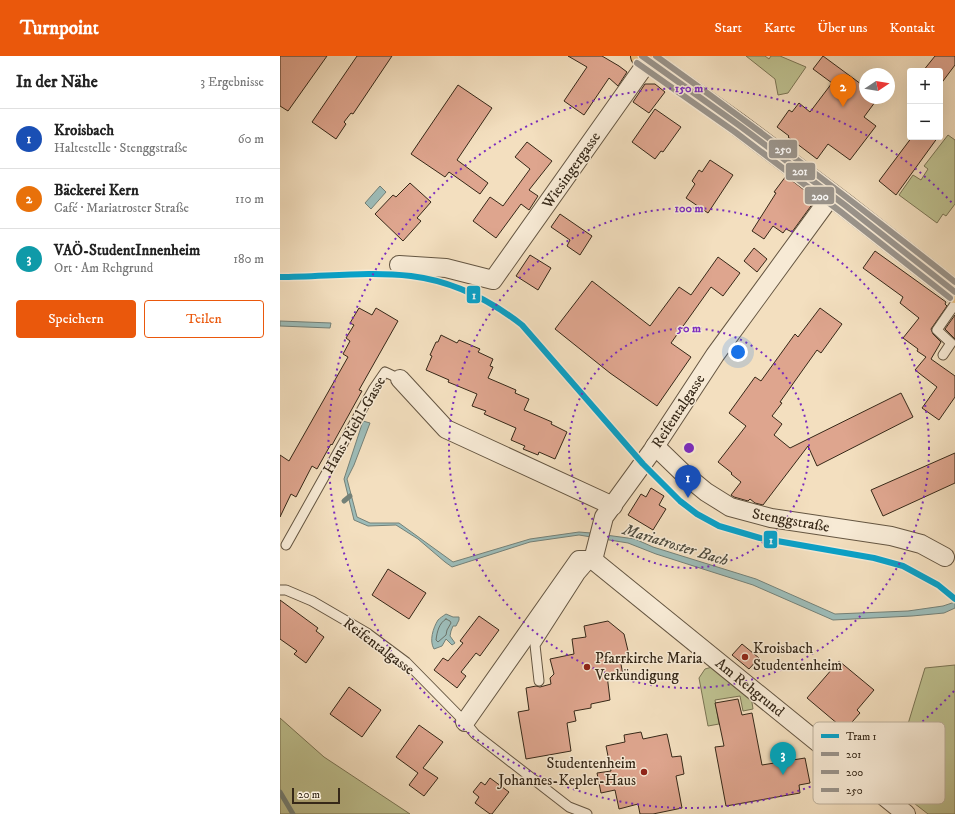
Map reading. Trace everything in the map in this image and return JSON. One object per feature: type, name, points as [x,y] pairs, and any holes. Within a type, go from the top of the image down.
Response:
[{"type":"main road","points":[[646,59],[740,126],[955,292]]},
{"type":"street","name":"Wiesingergasse","points":[[399,265],[446,268],[493,280],[642,71],[646,59]]},
{"type":"street","name":"Reifentalgasse","points":[[594,552],[608,512],[655,446],[715,355],[826,203],[834,198]]},
{"type":"street","name":"Hans-Riehl-Gasse","points":[[400,379],[446,429],[608,512]]},
{"type":"street","name":"Stenggstraße","points":[[655,446],[701,487],[730,507],[771,518],[891,536],[921,544],[945,557]]},
{"type":"street","points":[[465,722],[579,560],[594,552]]},
{"type":"street","name":"Am Rehgrund","points":[[594,552],[813,736]]},
{"type":"street","name":"Am Rehgrund","points":[[894,804],[906,814]]},
{"type":"lane","points":[[943,355],[951,343],[937,330],[955,304]]},
{"type":"lane","name":"Hans-Riehl-Gasse","points":[[286,545],[371,394],[385,372],[400,379]]},
{"type":"lane","points":[[539,681],[535,645],[594,552]]},
{"type":"lane","name":"Reifentalgasse","points":[[280,590],[286,590],[312,601],[367,633],[406,662],[465,722],[474,734],[569,807],[587,814]]},
{"type":"green space","points":[[746,56],[765,56],[769,59],[771,56],[780,56],[806,67],[788,93],[778,95],[775,79]]},
{"type":"green space","points":[[948,135],[955,140],[955,204],[946,216],[943,214],[937,223],[899,195],[913,175],[921,180],[928,169],[924,166]]},
{"type":"green space","points":[[955,665],[955,814],[928,814],[915,804],[945,804],[945,722],[909,722],[925,668]]},
{"type":"green space","points":[[712,667],[751,696],[753,709],[743,711],[740,696],[715,700],[719,724],[708,726],[699,678],[705,669]]},
{"type":"green space","points":[[280,718],[324,757],[410,814],[280,814]]},
{"type":"water","points":[[380,186],[386,192],[371,209],[365,203]]},
{"type":"water","points":[[280,321],[331,323],[330,328],[280,326]]},
{"type":"water","name":"Mariatroster Bach","points":[[363,421],[370,423],[347,479],[357,517],[370,523],[399,523],[453,562],[530,539],[579,532],[591,533],[635,539],[653,547],[756,579],[835,614],[908,611],[943,606],[955,602],[955,608],[944,613],[833,620],[753,585],[656,554],[628,543],[579,535],[530,542],[452,567],[418,539],[396,525],[368,526],[354,520],[344,479]]},
{"type":"water","points":[[446,614],[453,617],[459,617],[456,626],[453,626],[450,636],[455,643],[452,645],[446,639],[442,646],[434,649],[432,642],[433,631],[438,620]]},
{"type":"building","points":[[280,56],[327,56],[288,111],[280,106]]},
{"type":"building","points":[[357,56],[392,56],[353,114],[351,113],[344,122],[346,124],[336,139],[312,122]]},
{"type":"building","points":[[568,56],[602,56],[627,72],[618,86],[609,78],[584,115],[564,101],[587,67]]},
{"type":"building","points":[[823,56],[859,83],[859,104],[874,104],[864,117],[876,126],[850,160],[828,144],[817,159],[777,127],[789,110],[792,112],[799,103],[810,112],[832,83],[813,69]]},
{"type":"building","points":[[935,56],[955,56],[955,65],[943,81],[943,68],[925,68]]},
{"type":"building","points":[[645,84],[655,84],[665,92],[649,113],[633,102]]},
{"type":"building","points":[[458,85],[492,108],[457,160],[488,183],[480,194],[449,172],[445,177],[411,154]]},
{"type":"building","points":[[655,109],[681,127],[663,152],[661,151],[655,159],[632,142]]},
{"type":"building","points":[[910,140],[936,140],[896,195],[879,181]]},
{"type":"building","points":[[527,142],[552,161],[529,190],[538,196],[529,210],[521,204],[496,238],[473,221],[490,197],[503,206],[530,169],[515,157]]},
{"type":"building","points":[[710,160],[733,175],[708,213],[686,198],[695,184],[692,181],[699,170],[702,172]]},
{"type":"building","points":[[786,176],[816,199],[792,232],[786,229],[783,233],[773,226],[764,239],[752,231],[776,193],[774,192]]},
{"type":"building","points":[[410,183],[431,202],[417,218],[421,221],[403,241],[375,214],[393,195],[396,197]]},
{"type":"building","points":[[560,214],[592,236],[580,255],[567,246],[570,240],[551,227]]},
{"type":"building","points":[[754,248],[767,259],[757,272],[744,261]]},
{"type":"building","points":[[875,251],[946,302],[945,304],[947,306],[931,329],[933,334],[941,342],[931,359],[955,376],[955,397],[939,420],[922,408],[937,387],[915,370],[926,357],[903,338],[919,318],[900,303],[903,297],[863,268]]},
{"type":"building","points":[[530,255],[551,268],[538,290],[516,276]]},
{"type":"building","points":[[718,257],[740,273],[723,296],[711,287],[671,343],[691,357],[657,406],[610,373],[555,329],[592,281],[650,326],[679,287],[691,295]]},
{"type":"building","points":[[359,308],[372,315],[376,308],[398,321],[359,390],[362,391],[332,445],[331,444],[317,469],[312,466],[296,497],[291,494],[280,517],[280,455],[289,461],[348,357],[343,354],[350,341],[346,338],[354,325],[350,323]]},
{"type":"building","points":[[820,308],[842,324],[821,353],[817,350],[780,402],[782,403],[772,416],[782,424],[774,435],[790,448],[901,393],[913,417],[817,466],[808,446],[763,505],[755,503],[750,499],[748,501],[734,497],[731,495],[741,482],[718,462],[746,426],[729,413],[755,377],[761,381],[795,334],[798,337]]},
{"type":"building","points":[[955,315],[955,339],[945,329]]},
{"type":"building","points":[[441,335],[457,343],[459,340],[480,349],[478,352],[493,359],[490,366],[493,367],[488,378],[516,390],[515,393],[529,399],[524,410],[552,422],[551,424],[567,432],[555,459],[539,452],[538,455],[523,449],[525,446],[511,440],[516,428],[484,414],[486,411],[472,406],[477,394],[448,382],[449,380],[426,370],[432,356],[430,355]]},
{"type":"building","points":[[955,453],[955,483],[883,516],[871,490]]},
{"type":"building","points":[[651,488],[664,496],[659,505],[666,509],[653,530],[628,515],[641,494],[646,497]]},
{"type":"building","points":[[388,569],[426,593],[409,619],[372,595]]},
{"type":"building","points":[[280,600],[318,628],[316,631],[324,637],[306,663],[294,654],[297,651],[280,639]]},
{"type":"building","points":[[479,616],[499,630],[480,656],[476,653],[461,672],[466,676],[457,688],[434,670],[443,658],[448,661],[463,643],[460,641]]},
{"type":"building","points":[[608,621],[624,634],[630,659],[620,659],[623,675],[607,675],[610,700],[591,704],[591,708],[574,711],[576,721],[567,723],[571,751],[526,759],[518,712],[529,710],[526,688],[536,686],[540,687],[551,684],[550,678],[554,674],[550,659],[574,654],[572,639],[586,637],[584,626]]},
{"type":"building","name":"Kroisbach Studentenheim","points":[[742,644],[759,658],[749,669],[732,655]]},
{"type":"building","points":[[839,661],[874,690],[857,710],[860,713],[852,722],[836,722],[807,698]]},
{"type":"building","points":[[349,687],[381,710],[362,737],[330,714]]},
{"type":"building","points":[[738,699],[742,715],[752,713],[762,765],[805,758],[810,783],[799,785],[800,793],[726,806],[715,747],[724,746],[715,703]]},
{"type":"building","points":[[419,725],[443,742],[423,768],[438,778],[424,796],[409,785],[418,773],[396,757]]},
{"type":"building","name":"Studentenheim Johannes-Kepler-Haus","points":[[641,732],[643,739],[667,734],[672,757],[681,756],[684,774],[676,776],[682,808],[653,814],[640,814],[638,804],[619,809],[615,790],[601,793],[597,773],[611,771],[606,746],[625,742],[624,735]]},
{"type":"building","points":[[490,778],[509,792],[492,814],[475,803],[479,797],[473,792],[481,782],[485,785]]},
{"type":"waterway","name":"Mariatroster Bach","points":[[344,501],[350,496]]},
{"type":"waterway","points":[[280,792],[293,814]]},
{"type":"tram line","name":"1","points":[[280,277],[362,274],[411,276],[441,282],[470,293],[484,300],[522,325],[643,464],[680,501],[697,514],[719,526],[760,538],[874,558],[903,566],[938,585],[955,599]]},
{"type":"transit line","name":"201","points":[[642,56],[740,126],[846,206],[955,292]]},
{"type":"transit line","name":"250","points":[[656,56],[807,167],[955,282]]},
{"type":"transit line","name":"200","points":[[637,63],[735,132],[841,212],[950,298]]},
{"type":"place","name":"Bäckerei Kern","points":[[843,107]]},
{"type":"place","name":"Kroisbach","points":[[688,498]]},
{"type":"place","name":"Kroisbach Studentenheim","points":[[745,657]]},
{"type":"place","name":"Pfarrkirche Maria Verkündigung","points":[[587,667]]},
{"type":"place","name":"Studentenheim Johannes-Kepler-Haus","points":[[644,772]]},
{"type":"place","name":"VAÖ-StudentInnenheim","points":[[783,775]]}]
